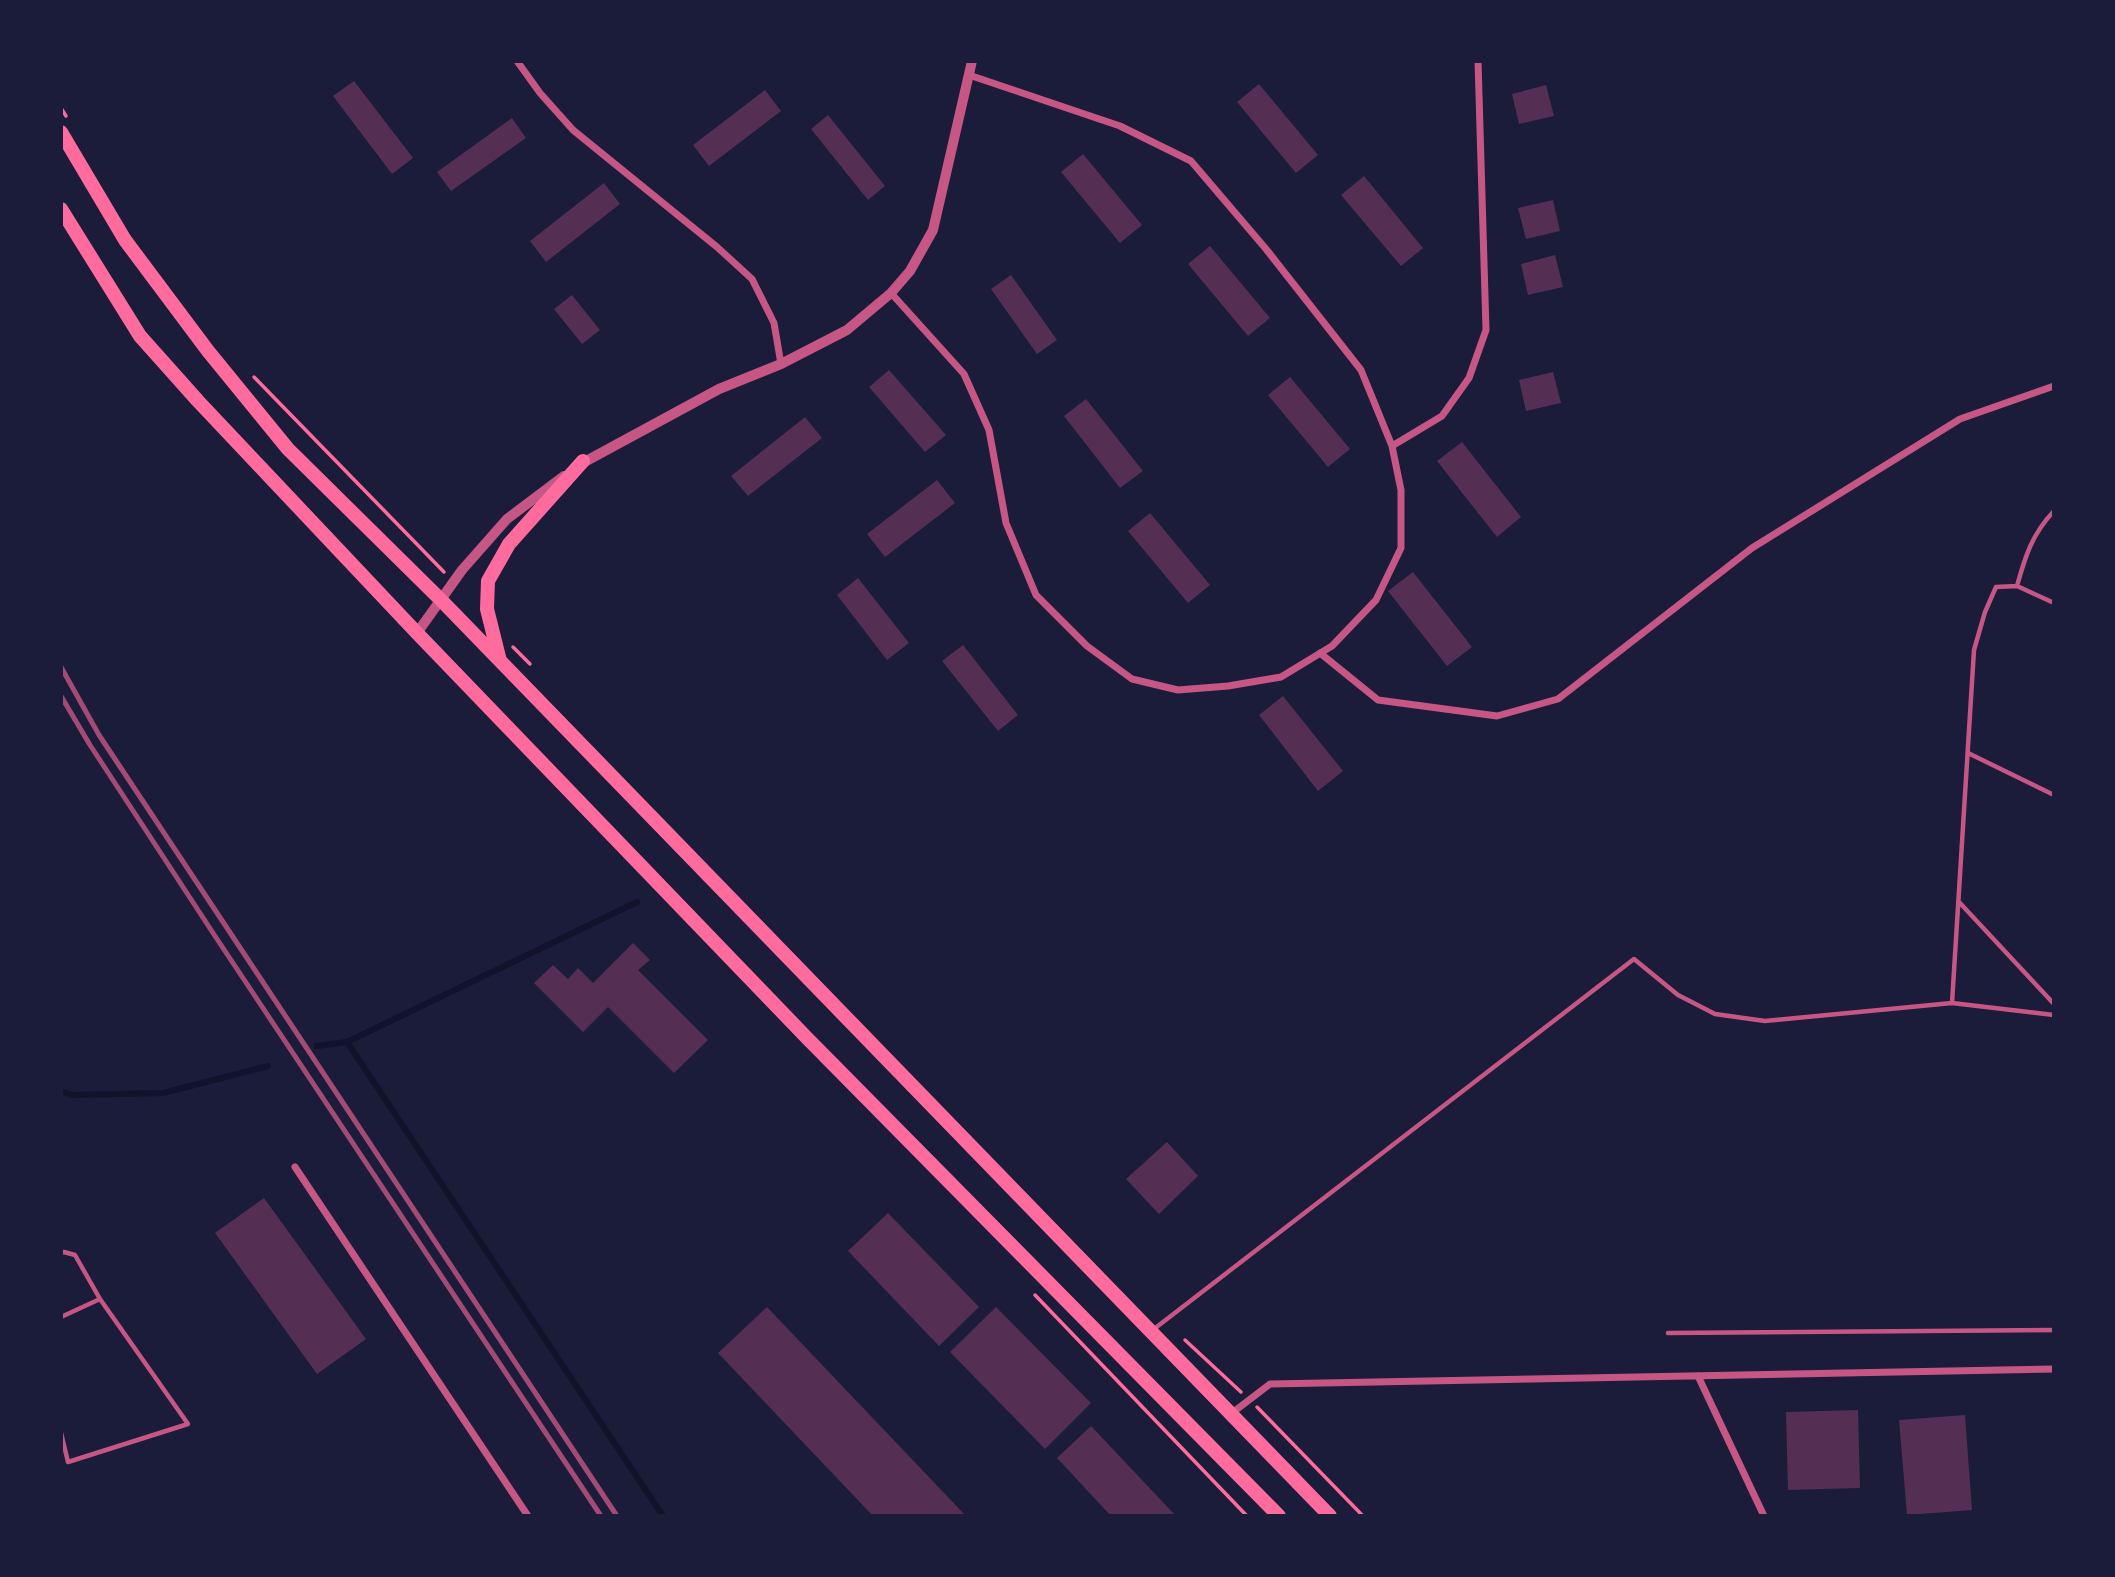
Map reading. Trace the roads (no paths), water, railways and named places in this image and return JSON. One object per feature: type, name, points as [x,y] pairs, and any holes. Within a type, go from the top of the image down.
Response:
[{"type":"highway","points":[[65,126],[125,240],[208,351],[288,449],[442,601],[1330,1516]]},
{"type":"highway","points":[[61,209],[140,336],[417,633],[807,1038],[1279,1516]]},
{"type":"highway","points":[[500,662],[487,609],[488,580],[509,544],[583,461]]},
{"type":"street","points":[[517,61],[540,93],[573,130],[717,247],[752,279],[774,323],[780,364]]},
{"type":"street","points":[[417,633],[507,519],[583,461],[646,430],[719,388],[780,364],[847,330],[891,293],[910,271],[933,230],[972,61]]},
{"type":"street","points":[[1392,446],[1442,416],[1469,378],[1486,330],[1478,61]]},
{"type":"street","points":[[891,293],[964,374],[989,430],[1006,523],[1036,595],[1087,646],[1132,679],[1178,690],[1228,686],[1281,677],[1332,646],[1376,600],[1401,548],[1401,490],[1392,446],[1361,370],[1266,248],[1191,161],[1121,126],[969,75]]},
{"type":"street","points":[[1320,653],[1378,700],[1497,716],[1558,699],[1752,548],[1960,419],[2054,386]]},
{"type":"street","points":[[295,1167],[528,1516]]},
{"type":"street","points":[[1232,1413],[1270,1384],[2054,1369]]},
{"type":"street","points":[[1698,1376],[1765,1516]]},
{"type":"lane","points":[[2017,586],[2028,548],[2044,521],[2054,511]]},
{"type":"lane","points":[[1952,1003],[1974,650],[1985,612],[1996,587],[2017,586],[2054,603]]},
{"type":"lane","points":[[1968,752],[2054,795]]},
{"type":"lane","points":[[1958,901],[2054,1004]]},
{"type":"lane","points":[[1151,1331],[1634,959],[1678,995],[1715,1014],[1765,1021],[1952,1003],[2054,1016]]},
{"type":"lane","points":[[61,1253],[75,1255],[100,1299],[188,1424],[68,1462],[61,1433]]},
{"type":"lane","points":[[61,1317],[100,1299]]},
{"type":"lane","points":[[1668,1333],[2054,1330]]},
{"type":"waterway","points":[[347,1042],[637,902]]},
{"type":"waterway","points":[[317,1046],[347,1042],[663,1516]]},
{"type":"waterway","points":[[61,1091],[72,1095],[163,1093],[268,1066]]},
{"type":"railway","points":[[61,667],[99,735],[617,1516]]},
{"type":"railway","points":[[61,696],[215,936],[601,1516]]}]
